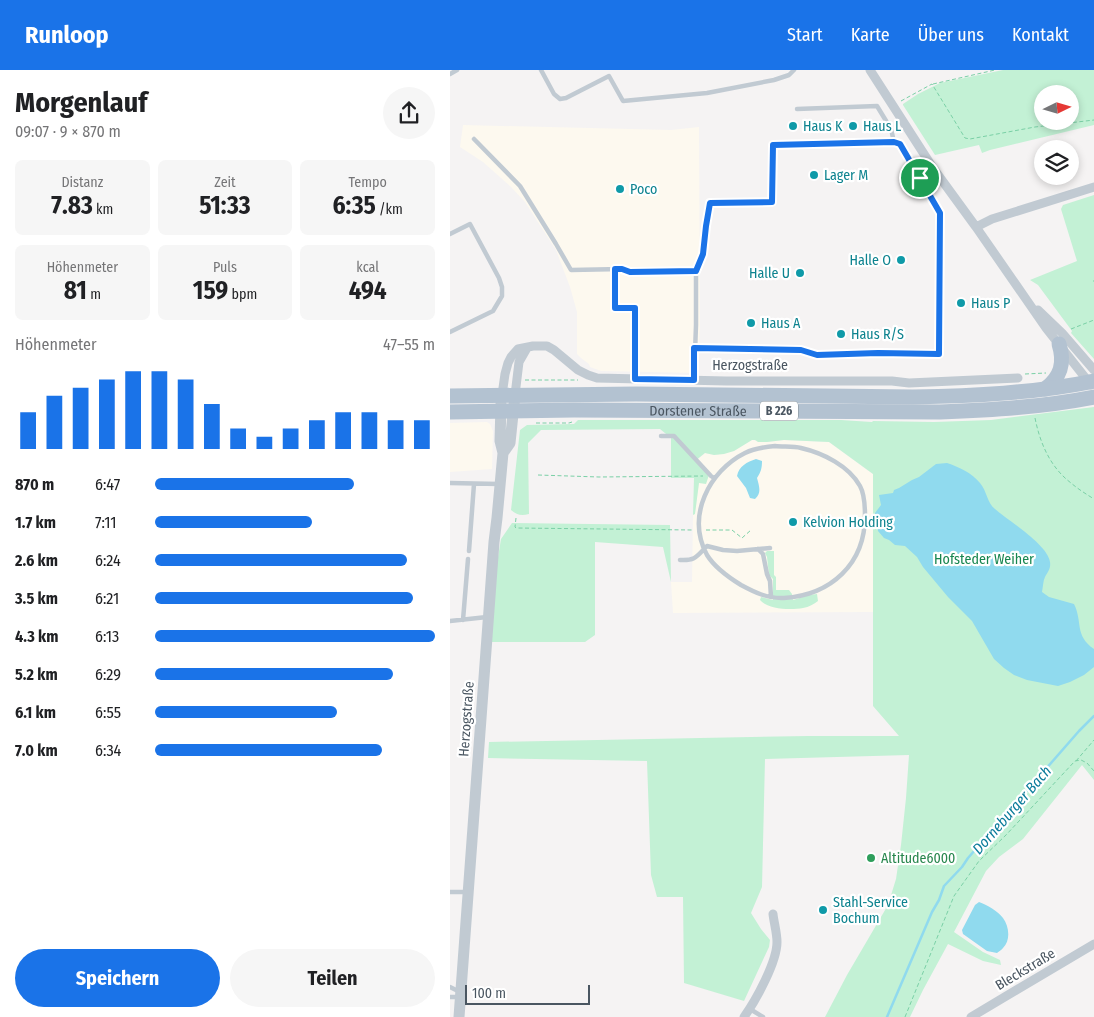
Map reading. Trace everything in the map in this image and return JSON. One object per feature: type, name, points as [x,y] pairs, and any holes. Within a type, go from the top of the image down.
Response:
[{"type":"main road","points":[[1045,389],[1055,380],[1060,368],[1062,356],[1060,338]]},
{"type":"main road","name":"Dorstener Straße","points":[[450,396],[646,394],[913,397],[1014,393],[1093,384]]},
{"type":"main road","name":"Dorstener Straße","points":[[450,412],[574,410],[940,412],[1033,406],[1093,384]]},
{"type":"street","points":[[873,71],[892,106],[932,168],[976,227],[1046,328],[1060,338],[1093,384]]},
{"type":"street","points":[[976,227],[992,219],[1094,187]]},
{"type":"street","points":[[1060,338],[1093,384]]},
{"type":"street","name":"Herzogstraße","points":[[459,1017],[455,993],[468,892],[494,542],[498,518],[503,454],[510,443],[505,374],[514,353],[518,349],[541,345],[547,346],[578,370],[597,378],[726,381],[892,378],[909,382],[953,382],[1018,378]]},
{"type":"street","name":"Herzogstraße","points":[[508,395],[519,362],[527,348]]},
{"type":"street","points":[[747,1013],[767,976],[776,952],[777,942],[773,914]]},
{"type":"street","name":"Bleckstraße","points":[[971,1017],[1094,944]]},
{"type":"lane","points":[[450,74],[457,70]]},
{"type":"lane","points":[[541,70],[554,94],[560,99],[566,98],[609,76],[623,101],[716,92],[789,76],[794,70]]},
{"type":"lane","points":[[797,109],[877,106],[891,128],[894,142]]},
{"type":"lane","points":[[474,139],[520,186],[572,270],[622,269],[630,272],[696,271]]},
{"type":"lane","points":[[694,348],[801,350],[817,355],[939,354],[940,213],[900,144],[894,142],[773,145],[772,202],[710,203],[703,254],[696,271],[696,325],[694,348],[694,380]]},
{"type":"lane","points":[[450,234],[470,224],[502,287],[502,296],[493,311],[450,332]]},
{"type":"lane","points":[[615,269],[615,308],[635,308],[635,379]]},
{"type":"lane","points":[[661,436],[674,436],[713,477]]},
{"type":"lane","points":[[775,446],[800,448],[830,458],[853,477],[861,487],[865,506],[864,532],[859,548],[848,569],[828,585],[813,592],[794,597],[764,596],[733,580],[713,563],[705,548],[699,530],[702,504],[713,477],[733,460],[746,452],[759,448],[775,446]]},
{"type":"lane","points":[[450,483],[500,484]]},
{"type":"lane","points":[[469,551],[474,484]]},
{"type":"lane","points":[[680,560],[689,561],[696,558],[708,546],[737,551],[770,548]]},
{"type":"lane","points":[[758,549],[763,554],[770,581],[771,597]]},
{"type":"lane","points":[[463,620],[468,559]]},
{"type":"lane","points":[[450,621],[488,618]]},
{"type":"lane","points":[[450,892],[468,892]]},
{"type":"lane","points":[[747,1013],[763,1017]]},
{"type":"path","points":[[892,106],[932,84],[995,70]]},
{"type":"path","points":[[932,84],[965,138],[970,140],[1035,127],[1094,120]]},
{"type":"path","points":[[1060,338],[1094,320]]},
{"type":"path","points":[[1018,378],[1018,375],[1050,372],[1060,368]]},
{"type":"path","points":[[524,380],[580,380],[588,375]]},
{"type":"path","points":[[1034,415],[1038,435],[1050,461],[1070,483],[1094,500]]},
{"type":"path","points":[[538,475],[713,477]]},
{"type":"path","points":[[516,518],[516,528],[732,530],[742,538],[751,530]]},
{"type":"path","points":[[905,1017],[954,896],[979,861],[1006,835],[1094,740]]},
{"type":"path","points":[[1075,761],[1081,760],[1087,763],[1094,771]]},
{"type":"shaded area","points":[[463,125],[671,130],[699,127],[700,327],[698,373],[601,371],[590,367],[577,354],[577,312],[556,250],[525,202],[483,162],[460,147]]},
{"type":"shaded area","points":[[487,422],[493,431],[492,469],[450,472],[450,423]]},
{"type":"shaded area","points":[[752,440],[767,442],[784,440],[829,442],[874,475],[873,612],[673,613],[671,582],[692,582],[693,515],[695,513],[699,482],[695,462],[705,453],[715,455],[734,451]]},
{"type":"green space","points":[[1003,70],[1094,70],[1094,125],[1079,129],[1079,85],[1034,85],[1034,130],[1073,130],[982,153],[979,145],[935,155],[903,105],[918,94],[940,83]]},
{"type":"green space","points":[[1094,195],[1094,359],[1071,333],[1072,331],[1038,285],[1030,280],[1077,261],[1061,209],[1063,205]]},
{"type":"green space","points":[[1094,407],[1094,780],[1082,765],[1023,839],[999,857],[986,871],[954,932],[983,952],[1000,960],[1001,965],[983,961],[948,944],[910,1017],[825,1017],[888,905],[896,879],[901,845],[909,755],[765,759],[762,887],[751,913],[770,940],[769,947],[744,1001],[684,983],[683,897],[657,897],[651,875],[647,761],[488,758],[489,742],[899,736],[873,706],[873,474],[829,442],[784,440],[758,442],[752,440],[734,451],[714,455],[705,453],[695,461],[709,475],[706,484],[699,483],[695,514],[693,515],[694,478],[671,478],[671,438],[660,429],[541,430],[528,443],[529,514],[521,515],[511,510],[520,430],[527,425],[574,424],[578,420],[934,422],[991,420]]},
{"type":"green space","points":[[512,523],[670,525],[671,582],[663,547],[595,542],[595,635],[585,642],[491,642],[497,563],[501,539]]},
{"type":"green space","points":[[767,551],[774,551],[776,590],[789,590],[793,600],[817,594],[818,601],[805,608],[787,609],[769,606],[760,600],[761,597],[773,600],[773,579],[769,575],[765,553]]},
{"type":"water","points":[[756,459],[762,461],[762,463],[757,478],[759,492],[755,499],[750,498],[746,488],[737,476],[744,465]]},
{"type":"water","name":"Hofsteder Weiher","points":[[947,463],[956,466],[977,479],[992,506],[1043,548],[1048,555],[1050,566],[1044,579],[1042,592],[1049,597],[1074,604],[1081,633],[1088,644],[1094,649],[1094,667],[1084,675],[1058,686],[1027,680],[1014,675],[994,659],[972,621],[948,597],[917,557],[905,546],[895,545],[884,538],[878,531],[875,513],[881,505],[879,495],[893,493],[894,490],[919,477],[936,464]]},
{"type":"water","points":[[979,902],[998,913],[1007,925],[1006,945],[997,953],[987,951],[963,934],[962,930],[975,905]]},
{"type":"waterway","name":"Dorneburger Bach","points":[[887,1017],[944,886],[1094,716]]},
{"type":"place","name":"Haus K","points":[[793,126]]},
{"type":"place","name":"Haus L","points":[[853,126]]},
{"type":"place","name":"Lager M","points":[[814,175]]},
{"type":"place","name":"Poco","points":[[620,189]]},
{"type":"place","name":"Halle O","points":[[901,260]]},
{"type":"place","name":"Halle U","points":[[800,273]]},
{"type":"place","name":"Haus P","points":[[961,303]]},
{"type":"place","name":"Haus A","points":[[751,323]]},
{"type":"place","name":"Haus R/S","points":[[841,334]]},
{"type":"place","name":"Kelvion Holding","points":[[793,522]]},
{"type":"place","name":"Altitude6000","points":[[871,858]]},
{"type":"place","name":"Stahl-Service Bochum","points":[[823,910]]},
{"type":"route","points":[[894,142],[900,144],[920,178],[940,213],[939,354],[817,355],[801,350],[694,348],[694,380],[635,379],[635,308],[615,308],[615,269],[630,272],[696,271],[703,254],[710,203],[772,202],[773,145],[894,142]]}]
